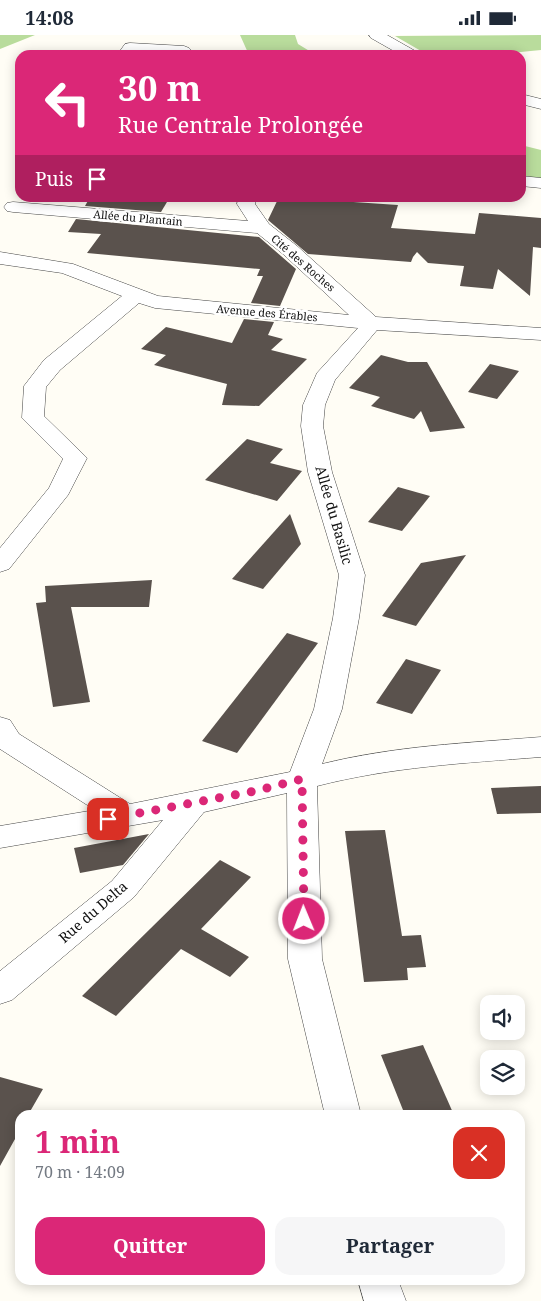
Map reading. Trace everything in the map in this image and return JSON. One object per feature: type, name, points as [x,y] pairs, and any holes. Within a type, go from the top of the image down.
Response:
[{"type":"street","points":[[376,35],[403,50]]},
{"type":"street","points":[[128,50],[130,47],[170,50]]},
{"type":"street","points":[[526,100],[541,104]]},
{"type":"street","points":[[526,182],[541,183]]},
{"type":"street","name":"Cité des Roches","points":[[247,202],[246,204],[262,228],[290,250],[370,323]]},
{"type":"street","name":"Allée du Plantain","points":[[13,208],[262,228]]},
{"type":"street","name":"Avenue des Érables","points":[[0,258],[66,268],[155,302],[370,323],[541,334]]},
{"type":"street","points":[[0,564],[60,491],[75,458],[34,418],[34,386],[52,365],[137,294]]},
{"type":"street","name":"Allée du Basilic","points":[[302,779],[328,709],[346,618],[352,575],[320,473],[312,426],[314,405],[325,377],[367,330],[370,323]]},
{"type":"street","points":[[0,727],[9,741],[126,817]]},
{"type":"street","points":[[0,837],[126,817],[255,791],[360,765],[421,756],[541,747]]},
{"type":"street","points":[[302,779],[305,959],[342,1110]]},
{"type":"street","name":"Rue du Delta","points":[[0,990],[123,889],[195,802]]},
{"type":"green space","points":[[0,35],[35,35],[0,49]]},
{"type":"green space","points":[[240,35],[295,35],[298,44],[308,50],[247,50]]},
{"type":"green space","points":[[541,35],[541,50],[419,50],[395,36]]},
{"type":"green space","points":[[526,146],[541,150],[541,179],[526,176]]},
{"type":"building","points":[[87,202],[167,202],[161,212],[85,206]]},
{"type":"building","points":[[277,202],[353,202],[398,205],[391,228],[475,234],[479,213],[541,218],[541,248],[533,247],[530,296],[498,269],[493,289],[460,286],[464,266],[428,263],[417,252],[411,262],[308,254],[268,220]]},
{"type":"building","points":[[76,219],[259,237],[296,269],[280,306],[251,303],[263,276],[257,276],[260,269],[87,253],[101,234],[68,232]]},
{"type":"building","points":[[244,319],[274,322],[268,335],[283,339],[271,350],[307,359],[259,406],[222,405],[227,384],[154,365],[166,355],[141,349],[166,327],[232,343]]},
{"type":"building","points":[[381,355],[408,362],[427,362],[465,428],[430,432],[421,411],[414,419],[371,406],[380,397],[349,388]]},
{"type":"building","points":[[490,364],[519,371],[497,399],[468,392]]},
{"type":"building","points":[[247,439],[283,449],[270,463],[302,471],[277,501],[205,480]]},
{"type":"building","points":[[398,487],[430,496],[402,531],[368,522]]},
{"type":"building","points":[[290,514],[301,544],[263,589],[232,579]]},
{"type":"building","points":[[466,555],[416,626],[382,616],[421,563]]},
{"type":"building","points":[[152,580],[149,607],[71,607],[90,702],[53,707],[36,603],[46,602],[45,586]]},
{"type":"building","points":[[287,633],[318,643],[237,753],[202,741]]},
{"type":"building","points":[[406,659],[441,670],[412,714],[376,703]]},
{"type":"building","points":[[541,786],[541,813],[497,814],[491,788]]},
{"type":"building","points":[[385,830],[402,936],[421,935],[426,967],[407,968],[408,980],[364,982],[345,831]]},
{"type":"building","points":[[149,834],[123,865],[80,873],[74,848]]},
{"type":"building","points":[[220,860],[251,877],[201,929],[249,957],[230,977],[181,949],[116,1016],[82,996]]},
{"type":"building","points":[[423,1045],[452,1110],[403,1110],[381,1055]]},
{"type":"building","points":[[0,1077],[43,1089],[31,1110],[15,1110],[15,1139],[0,1166]]},
{"type":"route","points":[[108,819],[255,791],[302,779],[304,919]]}]
